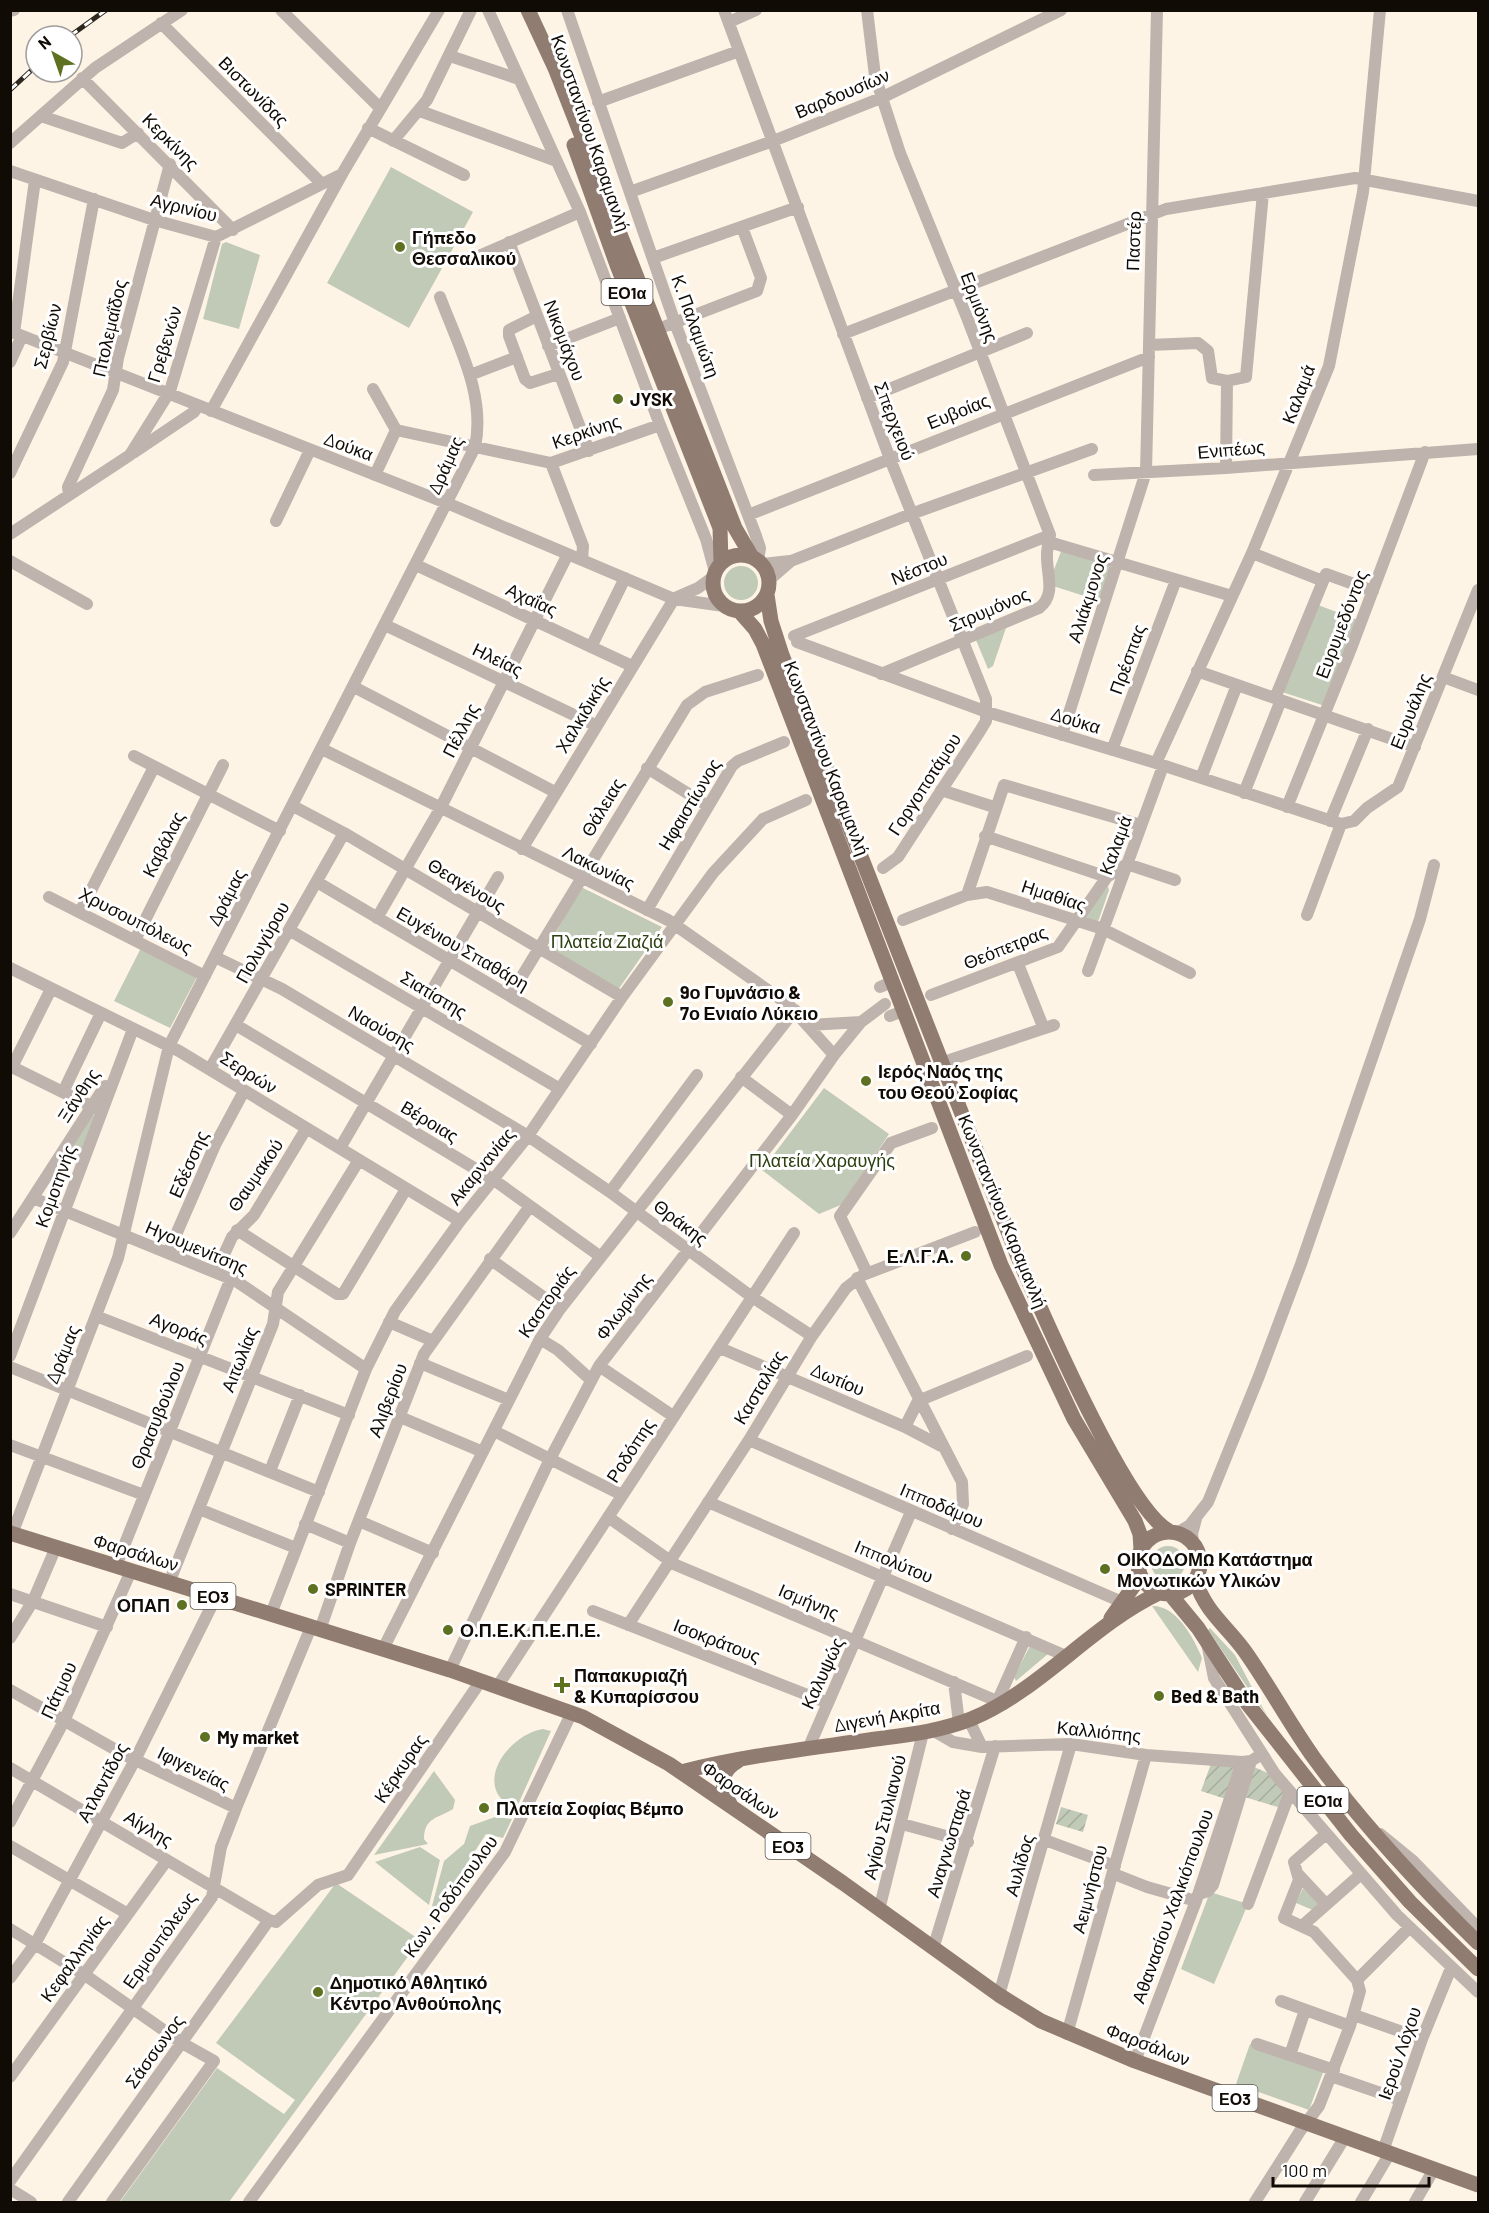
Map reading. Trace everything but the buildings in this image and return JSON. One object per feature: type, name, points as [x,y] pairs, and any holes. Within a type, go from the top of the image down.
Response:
[{"type":"main road","name":"Κωνσταντίνου Καραμανλή","points":[[530,17],[555,68],[735,528],[757,561],[768,587],[771,621],[782,655],[948,1061],[1014,1248],[1060,1351],[1108,1447],[1148,1512],[1173,1532]]},
{"type":"main road","name":"Κωνσταντίνου Καραμανλή","points":[[530,17],[617,265],[720,528],[714,594],[724,606]]},
{"type":"main road","points":[[716,571],[734,556],[757,561]]},
{"type":"main road","points":[[724,606],[740,612],[753,609],[768,587]]},
{"type":"main road","name":"Κωνσταντίνου Καραμανλή","points":[[740,612],[755,629],[763,644],[897,1013],[1005,1274],[1093,1456],[1135,1521],[1140,1534],[1141,1549]]},
{"type":"main road","points":[[1139,1571],[1141,1549],[1156,1533],[1173,1532]]},
{"type":"main road","name":"ΕΟ1α","points":[[1173,1532],[1194,1547],[1199,1563],[1195,1580],[1209,1611],[1244,1650],[1313,1756],[1366,1824],[1479,1943]]},
{"type":"main road","name":"Φαρσάλων","points":[[11,1533],[450,1670],[572,1712],[618,1734],[681,1772],[999,1995],[1067,2034],[1135,2061],[1479,2185]]},
{"type":"main road","name":"ΕΟ1α","points":[[1139,1571],[1145,1584],[1165,1594],[1206,1642],[1247,1703],[1351,1835],[1410,1902],[1479,1969]]},
{"type":"main road","name":"Διγενή Ακρίτα","points":[[1106,1625],[1133,1587],[1139,1571]]},
{"type":"main road","points":[[1165,1594],[1185,1591],[1195,1580]]},
{"type":"main road","name":"Διγενή Ακρίτα","points":[[681,1772],[808,1749],[928,1732],[964,1721],[1001,1702],[1106,1625],[1165,1594]]},
{"type":"main road","points":[[733,1808],[722,1780],[726,1770],[741,1760]]},
{"type":"street","points":[[84,77],[182,10]]},
{"type":"street","points":[[281,10],[380,108]]},
{"type":"street","points":[[211,411],[342,174],[439,10]]},
{"type":"street","points":[[393,141],[420,111],[450,56],[471,10]]},
{"type":"street","name":"Κωνσταντίνου Καραμανλή","points":[[488,10],[554,160],[580,212],[660,425],[706,539],[716,571]]},
{"type":"street","name":"Κ. Παλαμιώτη","points":[[567,10],[675,323],[759,544],[757,561]]},
{"type":"street","points":[[726,16],[756,10]]},
{"type":"street","name":"Ερμιόνης","points":[[867,10],[873,68],[881,98],[1049,535]]},
{"type":"street","name":"Βαρδουσίων","points":[[630,192],[773,141],[881,98],[1061,10]]},
{"type":"street","name":"Παστέρ","points":[[1146,472],[1157,10]]},
{"type":"street","name":"Καλαμά","points":[[1088,971],[1141,825],[1159,764],[1197,671],[1252,553],[1329,366],[1364,179],[1380,10]]},
{"type":"street","name":"Σπερχειού","points":[[726,16],[890,459],[986,699],[987,712]]},
{"type":"street","name":"Βιστωνίδας","points":[[161,23],[322,184]]},
{"type":"street","points":[[598,102],[739,51]]},
{"type":"street","points":[[450,56],[519,79]]},
{"type":"street","name":"Κερκίνης","points":[[84,80],[170,164],[233,230]]},
{"type":"street","points":[[10,143],[75,84]]},
{"type":"street","points":[[420,111],[554,160]]},
{"type":"street","points":[[40,116],[122,143],[138,133]]},
{"type":"street","points":[[369,128],[464,175]]},
{"type":"street","name":"Πτολεμαΐδος","points":[[69,495],[68,487],[113,390],[118,358],[170,164]]},
{"type":"street","name":"Αγρινίου","points":[[10,171],[154,220],[216,237],[342,174]]},
{"type":"street","points":[[843,334],[1166,209],[1347,179],[1364,179],[1479,201]]},
{"type":"street","points":[[10,362],[35,180]]},
{"type":"street","points":[[1226,468],[1227,381],[1243,380],[1248,374],[1263,193]]},
{"type":"street","name":"Σερβίων","points":[[10,473],[65,355],[94,199]]},
{"type":"street","points":[[652,258],[798,207]]},
{"type":"street","points":[[465,261],[580,212]]},
{"type":"street","points":[[658,329],[757,291],[761,278],[742,227]]},
{"type":"street","name":"Γρεβενών","points":[[10,534],[130,455],[168,394],[216,237]]},
{"type":"street","name":"Νικομάχου","points":[[509,242],[589,451]]},
{"type":"street","name":"Δράμας","points":[[11,1533],[96,1316],[124,1235],[169,1046],[475,447],[480,425],[478,401],[440,297]]},
{"type":"street","points":[[537,316],[509,330],[517,357],[525,378],[530,383],[558,374]]},
{"type":"street","points":[[548,346],[620,318]]},
{"type":"street","points":[[867,398],[1027,333]]},
{"type":"street","name":"Δούκα","points":[[15,334],[447,503],[674,599],[724,606]]},
{"type":"street","name":"Ευβοίας","points":[[748,515],[890,459],[1149,351],[1180,343],[1204,345],[1208,351],[1209,375],[1215,380],[1227,381]]},
{"type":"street","points":[[470,375],[517,357]]},
{"type":"street","points":[[373,389],[396,430],[375,475]]},
{"type":"street","points":[[130,455],[194,412],[198,406]]},
{"type":"street","name":"Κερκίνης","points":[[396,430],[551,463],[660,425]]},
{"type":"street","points":[[757,561],[791,561],[911,514],[1092,449]]},
{"type":"street","name":"Ενιπέως","points":[[1094,475],[1226,468],[1291,461],[1479,449]]},
{"type":"street","points":[[276,521],[310,450]]},
{"type":"street","name":"Ευρυμεδόντος","points":[[1287,807],[1373,591],[1425,452]]},
{"type":"street","points":[[551,463],[582,546],[582,560]]},
{"type":"street","name":"Αλιάκμονος","points":[[1062,735],[1146,472]]},
{"type":"street","points":[[1049,535],[1118,562],[1232,596]]},
{"type":"street","name":"Νέστου","points":[[796,639],[1049,535]]},
{"type":"street","name":"Στρυμόνος","points":[[881,674],[1032,613],[1045,604],[1051,591],[1047,553],[1049,535]]},
{"type":"street","points":[[1252,553],[1323,581]]},
{"type":"street","name":"Πέλλης","points":[[377,918],[440,809],[568,554]]},
{"type":"street","points":[[10,561],[87,604]]},
{"type":"street","points":[[768,587],[791,561]]},
{"type":"street","name":"Αχαΐας","points":[[416,565],[632,666]]},
{"type":"street","points":[[674,599],[695,590],[716,571]]},
{"type":"street","points":[[1244,793],[1326,574],[1373,591]]},
{"type":"street","points":[[591,647],[625,578]]},
{"type":"street","name":"Πρέσπας","points":[[1112,750],[1176,580]]},
{"type":"street","name":"Ευρυάλης","points":[[1339,823],[1398,788],[1479,590]]},
{"type":"street","name":"Χαλκιδικής","points":[[522,849],[595,725],[674,599]]},
{"type":"street","name":"Ηλείας","points":[[385,625],[595,725]]},
{"type":"street","name":"Δούκα","points":[[796,639],[881,674],[987,712],[1159,764],[1339,823]]},
{"type":"street","points":[[1197,671],[1415,747]]},
{"type":"street","name":"Θάλειας","points":[[510,996],[680,715],[696,697],[758,675]]},
{"type":"street","points":[[1443,676],[1479,690]]},
{"type":"street","points":[[1201,778],[1237,685]]},
{"type":"street","points":[[354,687],[555,792]]},
{"type":"street","name":"Γοργοποτάμου","points":[[883,868],[898,857],[980,731],[987,712]]},
{"type":"street","points":[[1307,915],[1368,729]]},
{"type":"street","name":"Ηφαιστίωνος","points":[[647,910],[732,766],[738,761],[784,742]]},
{"type":"street","name":"Λακωνίας","points":[[322,749],[675,925],[795,1010],[834,1055]]},
{"type":"street","points":[[134,756],[280,831]]},
{"type":"street","name":"Καβάλας","points":[[135,940],[223,765]]},
{"type":"street","points":[[80,912],[154,767]]},
{"type":"street","points":[[647,768],[708,806]]},
{"type":"street","points":[[967,895],[994,807],[1004,784],[1141,825]]},
{"type":"street","points":[[941,790],[994,807]]},
{"type":"street","name":"Ακαρνανίας","points":[[271,1614],[366,1370],[389,1322],[460,1221],[528,1136],[622,998],[713,873],[755,825],[778,811],[806,800]]},
{"type":"street","name":"Θεαγένους","points":[[293,806],[344,833],[622,998]]},
{"type":"street","name":"Πολυγύρου","points":[[210,1069],[344,833]]},
{"type":"street","points":[[985,836],[1107,877]]},
{"type":"street","points":[[1127,864],[1175,880]]},
{"type":"street","name":"Θεόπετρας","points":[[931,995],[1058,947],[1074,921],[1107,877],[1127,864]]},
{"type":"street","points":[[1173,1532],[1190,1525],[1208,1502],[1301,1264],[1420,919],[1434,865]]},
{"type":"street","points":[[340,1149],[498,877]]},
{"type":"street","name":"Ευγένιου Σπαθάρη","points":[[317,882],[591,1044]]},
{"type":"street","name":"Ημαθίας","points":[[903,921],[967,895],[987,892],[1102,929],[1190,973]]},
{"type":"street","name":"Χρυσουπόλεως","points":[[49,897],[205,976]]},
{"type":"street","name":"Σιατίστης","points":[[289,930],[560,1089]]},
{"type":"street","name":"Ναούσης","points":[[215,957],[262,979],[528,1136]]},
{"type":"street","points":[[948,1061],[1048,1024],[1018,964]]},
{"type":"street","name":"Σερρών","points":[[10,968],[169,1046],[210,1069],[460,1221]]},
{"type":"street","points":[[51,989],[11,1067],[96,1109]]},
{"type":"street","name":"Φλωρίνης","points":[[450,1670],[550,1459],[599,1366],[792,1115],[834,1055],[861,1022],[885,1004]]},
{"type":"street","name":"Καστοριάς","points":[[383,1649],[540,1339],[560,1309],[795,1010]]},
{"type":"street","points":[[63,1092],[101,1013]]},
{"type":"street","points":[[809,1025],[861,1022]]},
{"type":"street","name":"Βέροιας","points":[[236,1025],[494,1180],[601,1257]]},
{"type":"street","name":"Κομοτηνής","points":[[10,1356],[66,1211],[96,1109],[118,1067],[134,1029]]},
{"type":"street","points":[[610,1192],[697,1075]]},
{"type":"street","points":[[741,1077],[792,1115]]},
{"type":"street","name":"Εδέσσης","points":[[168,1253],[215,1145],[244,1091]]},
{"type":"street","name":"Ξάνθης","points":[[10,1233],[96,1109]]},
{"type":"street","points":[[932,1128],[891,1143],[840,1216],[862,1275],[918,1401],[963,1489],[963,1504],[952,1529]]},
{"type":"street","name":"Θαυμακού","points":[[216,1272],[237,1230],[254,1215],[306,1129]]},
{"type":"street","name":"Θράκης","points":[[528,1136],[610,1192],[752,1297],[812,1336]]},
{"type":"street","name":"Αιτωλίας","points":[[169,1583],[273,1324],[278,1292],[359,1160]]},
{"type":"street","points":[[237,1230],[337,1294],[343,1294],[406,1189]]},
{"type":"street","name":"Ηγουμενίτσης","points":[[33,1198],[231,1278],[366,1370]]},
{"type":"street","name":"Αλιβερίου","points":[[316,1628],[420,1363],[490,1259],[530,1206]]},
{"type":"street","name":"Κασταλίας","points":[[628,1625],[748,1440],[812,1336],[846,1288],[862,1275],[975,1232]]},
{"type":"street","name":"Ροδόπης","points":[[497,1687],[794,1233]]},
{"type":"street","points":[[490,1259],[560,1309]]},
{"type":"street","name":"Θρασυβούλου","points":[[116,1566],[231,1278]]},
{"type":"street","name":"Αγοράς","points":[[96,1316],[349,1415]]},
{"type":"street","points":[[389,1322],[433,1341]]},
{"type":"street","points":[[540,1339],[558,1350],[591,1380]]},
{"type":"street","name":"Δωτίου","points":[[720,1348],[905,1427],[941,1446]]},
{"type":"street","points":[[905,1427],[918,1401],[1028,1356]]},
{"type":"street","points":[[420,1363],[509,1400]]},
{"type":"street","points":[[599,1366],[673,1416]]},
{"type":"street","points":[[10,1367],[319,1492]]},
{"type":"street","points":[[270,1471],[300,1395]]},
{"type":"street","points":[[400,1417],[483,1452]]},
{"type":"street","points":[[494,1431],[622,1495]]},
{"type":"street","name":"Ιπποδάμου","points":[[748,1440],[1122,1602]]},
{"type":"street","points":[[10,1445],[144,1495]]},
{"type":"street","name":"Ιππολύτου","points":[[708,1502],[1066,1656]]},
{"type":"street","points":[[199,1509],[296,1548]]},
{"type":"street","name":"Καλυψώς","points":[[808,1749],[911,1512]]},
{"type":"street","points":[[1194,1547],[1192,1534],[1198,1515]]},
{"type":"street","name":"Ισμήνης","points":[[608,1517],[669,1561],[1001,1702]]},
{"type":"street","points":[[359,1521],[433,1553]]},
{"type":"street","points":[[305,1524],[350,1543]]},
{"type":"street","points":[[10,1638],[33,1601],[56,1547]]},
{"type":"street","name":"Πάτμου","points":[[10,1822],[64,1721],[131,1571]]},
{"type":"street","points":[[10,1594],[107,1627]]},
{"type":"street","name":"Ατλαντίδος","points":[[10,1978],[35,1944],[135,1760],[216,1597]]},
{"type":"street","name":"Ισοκράτους","points":[[592,1611],[828,1703]]},
{"type":"street","name":"Ερμουπόλεως","points":[[10,2181],[212,1898],[221,1847],[236,1808],[316,1628]]},
{"type":"street","points":[[1001,1702],[1026,1637]]},
{"type":"street","points":[[1206,1642],[1211,1672],[1252,1759],[1290,1792],[1409,1928],[1479,1992]]},
{"type":"street","name":"Κέρκυρας","points":[[269,1920],[276,1922],[282,1919],[318,1885],[348,1875],[480,1682]]},
{"type":"street","points":[[954,1682],[964,1721],[982,1747]]},
{"type":"street","name":"Ιφιγενείας","points":[[10,1690],[135,1760],[236,1808]]},
{"type":"street","name":"Κων. Ροδόπουλου","points":[[249,2202],[505,1852],[572,1712]]},
{"type":"street","name":"Καλλιόπης","points":[[928,1732],[952,1742],[982,1747],[1071,1744],[1146,1755],[1252,1759]]},
{"type":"street","name":"Αγίου Στυλιανού","points":[[879,1910],[928,1732]]},
{"type":"street","name":"Αυλίδος","points":[[999,1995],[1071,1744]]},
{"type":"street","name":"Αναγνωσταρά","points":[[933,1949],[968,1842],[995,1746]]},
{"type":"street","name":"Αειμνήστου","points":[[1067,2034],[1146,1755]]},
{"type":"street","name":"Αθανασίου Χαλκιόπουλου","points":[[1135,2061],[1252,1759]]},
{"type":"street","name":"Αίγλης","points":[[10,1768],[269,1920]]},
{"type":"street","points":[[1248,1904],[1290,1792]]},
{"type":"street","points":[[902,1824],[968,1842]]},
{"type":"street","points":[[1366,1824],[1413,1861],[1479,1929]]},
{"type":"street","points":[[1326,1834],[1296,1859],[1294,1866],[1298,1874],[1326,1904]]},
{"type":"street","points":[[1045,1840],[1147,1887],[1198,1897]]},
{"type":"street","points":[[10,1846],[128,1914]]},
{"type":"street","name":"Κεφαλληνίας","points":[[10,2077],[167,1860]]},
{"type":"street","points":[[1255,2202],[1319,2106],[1352,2021],[1360,1991],[1357,1980],[1314,1932],[1284,1918],[1298,1884],[1298,1874]]},
{"type":"street","points":[[1302,1926],[1361,1874]]},
{"type":"street","name":"Σάσσωνος","points":[[68,2202],[269,1920]]},
{"type":"street","points":[[1357,1980],[1409,1928]]},
{"type":"street","points":[[10,1929],[85,1975],[182,2043],[214,2061],[112,2202]]},
{"type":"street","name":"Ιερού Λόχου","points":[[1361,2202],[1387,2152],[1401,2100],[1422,2038],[1451,1968]]},
{"type":"street","points":[[1281,2001],[1305,2010],[1422,2038]]},
{"type":"street","points":[[1290,2055],[1305,2010]]},
{"type":"street","points":[[1257,2044],[1401,2100]]},
{"type":"street","points":[[1305,2202],[1345,2137]]},
{"type":"street","points":[[1414,2202],[1434,2169]]},
{"type":"street","points":[[14,2195],[31,2202]]},
{"type":"green space","name":"Γήπεδο Θεσσαλικού","points":[[391,167],[473,212],[409,328],[327,283]]},
{"type":"green space","points":[[226,242],[260,255],[239,329],[203,319],[222,244]]},
{"type":"green space","points":[[1062,549],[1112,565],[1100,601],[1053,586],[1053,572]]},
{"type":"green space","points":[[741,566],[753,571],[758,583],[753,595],[741,600],[729,595],[724,583],[729,571]]},
{"type":"green space","points":[[1318,605],[1358,620],[1325,706],[1282,692]]},
{"type":"green space","points":[[1006,628],[993,666],[988,669],[976,640]]},
{"type":"green space","points":[[1108,886],[1109,890],[1098,922],[1084,918]]},
{"type":"green space","name":"Πλατεία Ζιαζιά","points":[[581,887],[662,927],[618,990],[547,949]]},
{"type":"green space","points":[[142,946],[198,975],[170,1028],[114,1001]]},
{"type":"green space","name":"Πλατεία Χαραυγής","points":[[824,1088],[889,1134],[843,1204],[819,1214],[762,1170]]},
{"type":"green space","points":[[93,1115],[95,1116],[79,1156],[70,1150]]},
{"type":"green space","points":[[1168,1546],[1180,1551],[1185,1563],[1180,1575],[1168,1580],[1156,1575],[1151,1563],[1156,1551]]},
{"type":"green space","points":[[1152,1606],[1169,1611],[1189,1632],[1202,1658],[1198,1672]]},
{"type":"green space","points":[[1210,1628],[1235,1655],[1267,1716],[1208,1630]]},
{"type":"green space","points":[[1031,1644],[1048,1654],[1016,1681],[1014,1677]]},
{"type":"green space","points":[[543,1729],[551,1731],[516,1809],[502,1800],[496,1789],[495,1776],[498,1764],[517,1741],[529,1733]]},
{"type":"green space","points":[[1212,1761],[1246,1763],[1232,1801],[1201,1791]]},
{"type":"green space","points":[[1252,1766],[1272,1775],[1288,1790],[1281,1808],[1241,1796]]},
{"type":"green space","points":[[434,1771],[455,1800],[453,1809],[429,1822],[424,1839],[428,1844],[374,1855]]},
{"type":"green space","points":[[1061,1807],[1088,1815],[1083,1832],[1056,1824]]},
{"type":"green space","points":[[495,1817],[512,1819],[503,1838],[486,1834],[437,1910],[432,1906],[444,1861],[464,1844],[470,1826]]},
{"type":"green space","points":[[420,1847],[440,1860],[429,1905],[375,1862]]},
{"type":"green space","name":"Δημοτικό Αθλητικό Κέντρο Ανθούπολης","points":[[336,1883],[420,1940],[229,2202],[120,2202],[217,2068],[284,2114],[295,2100],[216,2043]]},
{"type":"green space","points":[[1303,1888],[1319,1904],[1315,1911],[1296,1903]]},
{"type":"green space","points":[[1210,1892],[1248,1904],[1214,1984],[1181,1969]]},
{"type":"green space","points":[[1250,2044],[1324,2070],[1309,2110],[1236,2084]]},
{"type":"railway","points":[[84,26],[106,10]]},
{"type":"railway","points":[[10,90],[24,77]]},
{"type":"place","name":"Γήπεδο Θεσσαλικού","points":[[400,247]]},
{"type":"place","name":"JYSK","points":[[618,399]]},
{"type":"place","name":"9ο Γυμνάσιο & 7ο Ενιαίο Λύκειο","points":[[668,1002]]},
{"type":"place","name":"Ιερός Ναός της του Θεού Σοφίας","points":[[866,1081]]},
{"type":"place","name":"Ε.Λ.Γ.Α.","points":[[966,1256]]},
{"type":"place","name":"ΟΙΚΟΔΟΜΩ Κατάστημα Μονωτικών Υλικών","points":[[1105,1569]]},
{"type":"place","name":"SPRINTER","points":[[313,1589]]},
{"type":"place","name":"ΟΠΑΠ","points":[[182,1605]]},
{"type":"place","name":"Ο.Π.Ε.Κ.Π.Ε.Π.Ε.","points":[[448,1630]]},
{"type":"place","name":"Παπακυριαζή & Κυπαρίσσου","points":[[562,1685]]},
{"type":"place","name":"Bed & Bath","points":[[1159,1696]]},
{"type":"place","name":"My market","points":[[205,1737]]},
{"type":"place","name":"Πλατεία Σοφίας Βέμπο","points":[[484,1808]]},
{"type":"place","name":"Δημοτικό Αθλητικό Κέντρο Ανθούπολης","points":[[318,1992]]}]
